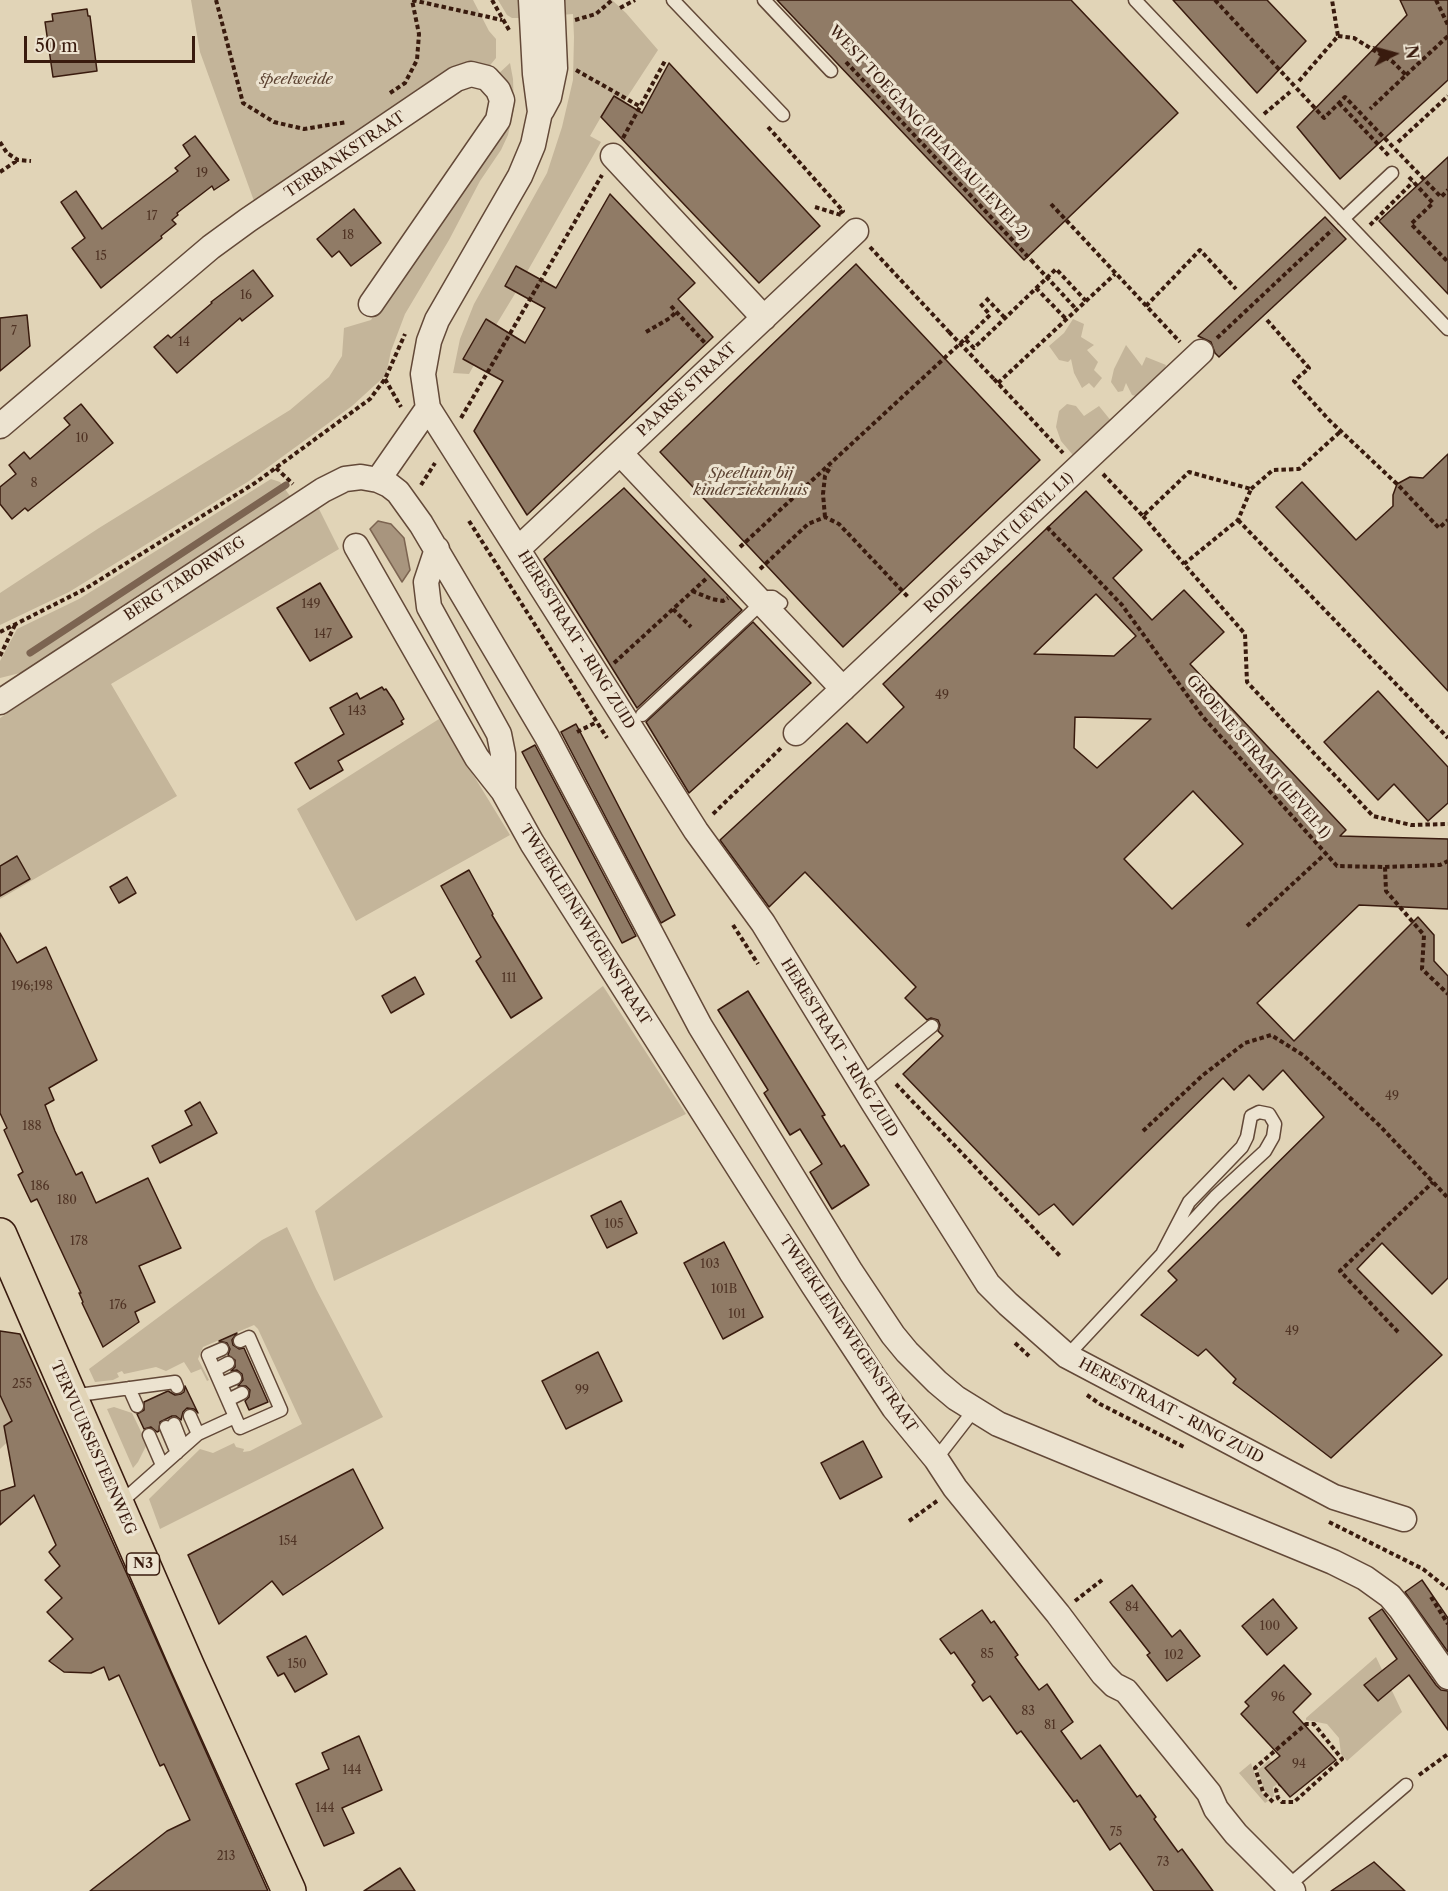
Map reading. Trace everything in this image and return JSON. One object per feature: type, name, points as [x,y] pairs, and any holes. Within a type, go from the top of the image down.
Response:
[{"type":"main road","name":"TERVUURSESTEENWEG","points":[[0,1235],[187,1665],[289,1891]]},
{"type":"street","points":[[531,0],[535,74],[540,112]]},
{"type":"street","points":[[552,0],[555,68],[549,97],[540,112],[532,146],[520,176],[450,294],[429,341],[423,374],[428,408],[378,480],[398,492],[437,549],[547,737],[700,1026],[851,1272],[892,1335],[907,1352],[937,1382],[974,1410],[1023,1436],[1323,1558],[1365,1578],[1390,1596],[1448,1677]]},
{"type":"street","name":"TERBANKSTRAAT","points":[[0,426],[211,247],[248,220],[456,79],[471,74],[488,78],[501,95],[503,105],[498,120],[371,304]]},
{"type":"street","points":[[613,156],[764,318]]},
{"type":"street","name":"PAARSE STRAAT","points":[[518,549],[855,231]]},
{"type":"street","name":"RODE STRAAT (LEVEL L1)","points":[[796,733],[1198,355]]},
{"type":"street","name":"HERESTRAAT - RING ZUID","points":[[428,408],[599,677],[618,692],[696,831],[763,923],[861,1084],[988,1284],[1067,1356],[1334,1497],[1404,1519]]},
{"type":"street","points":[[620,453],[843,689]]},
{"type":"street","name":"BERG TABORWEG","points":[[0,702],[323,490],[352,477],[370,477],[378,480]]},
{"type":"street","name":"TWEEKLEINEWEGENSTRAAT","points":[[356,546],[477,758],[503,790],[532,843],[813,1285],[894,1408],[1103,1674],[1114,1685],[1126,1691],[1209,1793],[1216,1809],[1236,1834],[1290,1888]]},
{"type":"street","name":"TWEEKLEINEWEGENSTRAAT","points":[[437,549],[426,582],[429,607],[499,734],[503,754],[503,790]]},
{"type":"lane","points":[[673,0],[783,115]]},
{"type":"lane","points":[[764,0],[831,71]]},
{"type":"lane","points":[[1135,0],[1448,329]]},
{"type":"lane","points":[[1343,219],[1392,167]]},
{"type":"lane","points":[[636,721],[768,597],[773,597],[781,603]]},
{"type":"lane","points":[[861,1084],[933,1026]]},
{"type":"lane","points":[[1067,1356],[1215,1197],[1265,1151],[1273,1137],[1275,1124],[1269,1114],[1259,1112],[1251,1116],[1247,1137],[1242,1147],[1189,1202],[1163,1252]]},
{"type":"lane","points":[[222,1349],[208,1355],[240,1428],[281,1410],[264,1384],[251,1354],[249,1337],[240,1341]]},
{"type":"lane","points":[[215,1370],[228,1364]]},
{"type":"lane","points":[[221,1384],[235,1378]]},
{"type":"lane","points":[[70,1396],[129,1388],[155,1391],[175,1382],[177,1387]]},
{"type":"lane","points":[[129,1388],[137,1406]]},
{"type":"lane","points":[[228,1400],[242,1393]]},
{"type":"lane","points":[[936,1459],[974,1410]]},
{"type":"lane","points":[[190,1416],[198,1434]]},
{"type":"lane","points":[[118,1505],[198,1434],[235,1417]]},
{"type":"lane","points":[[170,1426],[180,1450]]},
{"type":"lane","points":[[149,1435],[162,1465]]},
{"type":"lane","points":[[1290,1888],[1406,1785]]},
{"type":"path","points":[[216,0],[243,103],[274,122],[304,129],[344,124],[353,118]]},
{"type":"path","points":[[387,94],[405,82],[417,60],[419,34],[412,0],[503,20]]},
{"type":"path","points":[[492,0],[512,40]]},
{"type":"path","points":[[571,20],[596,14],[612,0]]},
{"type":"path","points":[[620,8],[635,0]]},
{"type":"path","points":[[1215,0],[1324,118],[1345,97],[1386,139]]},
{"type":"path","points":[[1332,0],[1338,36]]},
{"type":"path","points":[[1436,0],[1448,25]]},
{"type":"path","points":[[1338,36],[1354,38],[1394,62],[1406,75]]},
{"type":"path","points":[[1299,81],[1338,36]]},
{"type":"path","points":[[1370,109],[1448,36]]},
{"type":"path","name":"WEST TOEGANG (PLATEAU LEVEL 2)","points":[[842,57],[1076,309]]},
{"type":"path","points":[[458,423],[641,107],[666,59]]},
{"type":"path","points":[[572,68],[641,107]]},
{"type":"path","points":[[1252,124],[1290,92]]},
{"type":"path","points":[[1398,142],[1448,96]]},
{"type":"path","points":[[1339,104],[1388,152],[1392,167]]},
{"type":"path","points":[[0,142],[7,153],[18,160],[31,161]]},
{"type":"path","points":[[1381,158],[1388,152]]},
{"type":"path","points":[[0,172],[18,160]]},
{"type":"path","points":[[1407,175],[1433,203],[1411,224],[1448,262]]},
{"type":"path","points":[[1425,179],[1441,197],[1448,190]]},
{"type":"path","points":[[1375,219],[1413,182]]},
{"type":"path","points":[[827,193],[843,211]]},
{"type":"path","points":[[1051,204],[1146,306],[1198,355],[1343,219]]},
{"type":"path","points":[[815,207],[839,213],[996,381],[1082,464],[1143,516],[1245,634],[1247,682],[1373,816],[1410,825],[1448,824]]},
{"type":"path","points":[[1146,306],[1200,250],[1236,289]]},
{"type":"path","points":[[965,339],[974,348],[1056,270],[1086,301]]},
{"type":"path","points":[[996,381],[1115,274]]},
{"type":"path","points":[[1036,288],[1066,319]]},
{"type":"path","points":[[986,298],[1005,318]]},
{"type":"path","points":[[736,551],[990,315],[980,303]]},
{"type":"path","points":[[671,306],[706,344]]},
{"type":"path","points":[[646,332],[676,312]]},
{"type":"path","points":[[1267,320],[1309,368],[1294,381],[1439,528],[1448,520]]},
{"type":"path","points":[[0,632],[85,589],[255,483],[370,399],[385,379],[406,330]]},
{"type":"path","points":[[385,379],[399,404]]},
{"type":"path","points":[[1184,564],[1238,520],[1251,489],[1273,470],[1299,469],[1341,431]]},
{"type":"path","points":[[825,517],[823,494],[825,476],[833,462]]},
{"type":"path","points":[[1143,516],[1189,472],[1251,489]]},
{"type":"path","name":"GROENE STRAAT (LEVEL 1)","points":[[1032,512],[1122,605],[1203,717],[1337,866],[1440,865],[1448,861]]},
{"type":"path","points":[[758,571],[808,524],[825,517],[839,524],[910,599]]},
{"type":"path","points":[[1238,520],[1448,738]]},
{"type":"path","points":[[599,677],[710,575]]},
{"type":"path","points":[[692,591],[723,601],[729,597]]},
{"type":"path","points":[[673,609],[691,627]]},
{"type":"path","points":[[0,656],[15,625]]},
{"type":"path","points":[[577,732],[596,723]]},
{"type":"path","points":[[710,817],[796,733]]},
{"type":"path","points":[[1247,926],[1325,854]]},
{"type":"path","points":[[1385,867],[1386,891],[1424,935],[1422,969],[1448,994]]},
{"type":"path","points":[[730,921],[762,970]]},
{"type":"path","points":[[1143,1131],[1197,1080],[1245,1043],[1271,1035],[1303,1054],[1380,1126],[1448,1198]]},
{"type":"path","points":[[896,1084],[1061,1257]]},
{"type":"path","points":[[1398,1332],[1340,1271],[1433,1182]]},
{"type":"path","points":[[1014,1342],[1021,1351],[1031,1357]]},
{"type":"path","points":[[1080,1391],[1100,1404],[1194,1452]]},
{"type":"path","points":[[909,1521],[955,1488]]},
{"type":"path","points":[[1329,1522],[1423,1569],[1448,1589]]},
{"type":"path","points":[[1058,1614],[1102,1580]]},
{"type":"path","points":[[1431,1598],[1448,1624]]},
{"type":"path","points":[[1273,1803],[1263,1792],[1255,1768],[1306,1724],[1314,1724],[1342,1759],[1294,1802],[1282,1802],[1278,1798],[1276,1790],[1280,1785]]},
{"type":"path","points":[[1406,1785],[1448,1754]]},
{"type":"green space","name":"speelweide","points":[[191,0],[473,0],[489,31],[496,39],[496,58],[487,69],[451,73],[254,201],[200,52]]},
{"type":"green space","points":[[498,0],[523,0],[524,18],[512,18],[507,15]]},
{"type":"green space","points":[[560,0],[612,0],[658,50],[624,102],[613,96],[590,136],[601,142],[527,272],[516,266],[505,286],[516,292],[496,325],[485,320],[463,358],[474,365],[469,374],[453,373],[460,339],[474,304],[547,173],[562,127],[573,80],[574,37],[573,14],[561,15]]},
{"type":"green space","points":[[510,63],[514,108],[508,135],[405,314],[391,351],[386,375],[352,406],[249,481],[69,592],[0,625],[0,593],[99,528],[290,410],[329,377],[342,356],[344,328],[371,320],[416,249],[479,158],[496,76]]},
{"type":"green space","points":[[1073,319],[1084,324],[1081,337],[1094,345],[1087,350],[1098,362],[1094,370],[1102,378],[1094,388],[1089,383],[1082,388],[1074,373],[1071,359],[1068,362],[1059,360],[1049,346],[1064,333]]},
{"type":"green space","points":[[1126,345],[1142,366],[1146,357],[1166,365],[1163,372],[1140,397],[1132,395],[1126,383],[1123,391],[1118,392],[1111,382],[1114,369]]},
{"type":"green space","points":[[1067,404],[1076,406],[1084,416],[1099,406],[1112,422],[1078,461],[1061,441],[1056,427],[1059,411]]},
{"type":"green space","points":[[271,479],[280,482],[290,496],[24,672],[0,678],[0,661],[17,629],[79,599]]},
{"type":"green space","points":[[319,509],[339,549],[111,684],[177,796],[0,899],[0,718],[300,519]]},
{"type":"green space","points":[[439,719],[510,835],[356,921],[297,809]]},
{"type":"green space","points":[[603,986],[686,1114],[334,1281],[315,1211]]},
{"type":"green space","points":[[287,1227],[316,1289],[383,1417],[160,1529],[149,1499],[200,1449],[213,1453],[234,1443],[236,1447],[244,1449],[243,1452],[250,1451],[302,1424],[258,1329],[254,1325],[203,1347],[198,1359],[209,1380],[207,1381],[201,1369],[191,1373],[184,1362],[166,1371],[156,1367],[124,1374],[122,1371],[117,1373],[119,1377],[113,1380],[95,1382],[89,1369],[262,1240]]},
{"type":"green space","points":[[0,1395],[17,1433],[0,1449]]},
{"type":"green space","points":[[114,1407],[132,1413],[147,1444],[133,1468],[107,1409]]},
{"type":"green space","points":[[1376,1657],[1402,1712],[1347,1761],[1341,1754],[1339,1738],[1327,1724],[1306,1720],[1306,1718]]},
{"type":"green space","points":[[1269,1760],[1272,1762],[1266,1769],[1279,1783],[1273,1787],[1274,1796],[1272,1798],[1264,1789],[1258,1770]]},
{"type":"green space","points":[[1251,1763],[1260,1790],[1268,1801],[1265,1803],[1239,1773]]},
{"type":"shaded area","points":[[378,521],[391,524],[404,538],[410,570],[402,582],[370,529]]},
{"type":"building","points":[[777,0],[1071,0],[1178,113],[1024,260]]},
{"type":"building","points":[[1173,0],[1267,0],[1306,41],[1257,93]]},
{"type":"building","points":[[1400,0],[1448,0],[1448,80],[1340,179],[1297,127],[1407,15]]},
{"type":"building","points":[[87,9],[88,16],[90,16],[97,71],[53,77],[45,22],[53,21],[52,14]]},
{"type":"building","points":[[669,63],[820,226],[759,283],[601,117],[614,96],[642,113]]},
{"type":"building","points":[[195,136],[229,180],[214,190],[212,186],[177,213],[178,215],[172,220],[176,224],[161,236],[162,238],[101,288],[72,248],[85,238],[61,202],[76,191],[102,229],[178,171],[175,168],[190,156],[183,145]]},
{"type":"building","points":[[1448,157],[1448,294],[1379,221]]},
{"type":"building","points":[[610,194],[695,283],[678,299],[713,337],[527,515],[474,431],[503,381],[463,359],[486,319],[525,343],[545,308],[505,286],[516,266],[556,288]]},
{"type":"building","points":[[354,209],[381,243],[351,266],[339,251],[332,257],[317,239]]},
{"type":"building","points":[[1325,217],[1346,239],[1219,357],[1211,342],[1198,336]]},
{"type":"building","points":[[856,264],[1040,460],[843,647],[660,452]]},
{"type":"building","points":[[253,270],[273,296],[242,321],[240,318],[177,373],[154,347],[168,335],[171,338],[211,302]]},
{"type":"building","points":[[27,315],[30,346],[0,371],[0,318]]},
{"type":"building","points":[[81,404],[113,443],[28,511],[25,508],[12,519],[0,504],[0,487],[16,474],[9,465],[24,452],[30,459],[70,425],[64,418]]},
{"type":"building","points":[[1448,454],[1448,691],[1276,507],[1302,482],[1356,540],[1393,506],[1393,495],[1397,484],[1410,477],[1423,478]]},
{"type":"building","points":[[624,488],[742,610],[637,708],[544,559]]},
{"type":"building","points":[[1086,491],[1142,550],[1113,578],[1152,620],[1184,590],[1224,632],[1190,664],[1346,830],[1340,836],[1448,839],[1448,909],[1359,905],[1257,1003],[1294,1041],[1418,917],[1434,935],[1434,961],[1448,976],[1448,1278],[1432,1294],[1382,1243],[1357,1269],[1442,1355],[1331,1458],[1233,1383],[1236,1379],[1206,1349],[1198,1356],[1141,1315],[1177,1280],[1168,1271],[1324,1117],[1283,1070],[1263,1090],[1249,1075],[1234,1090],[1223,1078],[1073,1225],[1054,1204],[1039,1215],[903,1074],[943,1036],[938,1031],[940,1025],[938,1020],[931,1018],[927,1020],[905,998],[916,987],[805,872],[769,907],[720,840],[847,723],[867,743],[904,707],[883,684]],"holes":[[[1096,594],[1136,636],[1114,656],[1034,654]],[[1075,717],[1151,719],[1097,768],[1074,748]],[[1193,791],[1243,844],[1172,909],[1124,859]]]},
{"type":"building","points":[[320,583],[352,637],[310,661],[277,608]]},
{"type":"building","points":[[753,622],[811,683],[689,793],[646,722]]},
{"type":"building","points":[[382,687],[394,701],[404,719],[401,721],[403,724],[338,761],[343,770],[310,789],[295,763],[344,734],[330,708],[357,693],[360,699]]},
{"type":"building","points":[[1378,691],[1448,767],[1448,803],[1428,821],[1394,784],[1378,800],[1324,742]]},
{"type":"building","points":[[576,724],[675,915],[661,923],[561,732]]},
{"type":"building","points":[[535,745],[636,936],[622,943],[522,752]]},
{"type":"building","points":[[17,856],[30,879],[0,896],[0,866]]},
{"type":"building","points":[[469,870],[492,915],[542,998],[511,1018],[476,961],[481,957],[441,886]]},
{"type":"building","points":[[127,877],[136,893],[119,903],[110,887]]},
{"type":"building","points":[[0,933],[17,963],[46,947],[97,1060],[49,1088],[54,1100],[45,1105],[76,1175],[82,1172],[96,1203],[148,1178],[181,1248],[139,1266],[155,1302],[135,1312],[139,1322],[103,1347],[82,1303],[79,1293],[81,1293],[37,1199],[31,1202],[18,1175],[23,1172],[4,1130],[7,1128],[0,1113]]},
{"type":"building","points":[[415,977],[424,994],[391,1013],[382,996]]},
{"type":"building","points":[[748,991],[825,1115],[822,1116],[841,1147],[844,1145],[869,1185],[832,1209],[810,1172],[822,1164],[800,1129],[790,1135],[764,1093],[768,1090],[718,1010]]},
{"type":"building","points":[[200,1102],[217,1133],[160,1163],[152,1146],[192,1125],[185,1111]]},
{"type":"building","points":[[621,1201],[637,1233],[607,1248],[591,1216]]},
{"type":"building","points":[[724,1242],[763,1317],[723,1339],[684,1263]]},
{"type":"building","points":[[0,1331],[20,1334],[268,1891],[90,1891],[167,1831],[190,1820],[164,1764],[160,1766],[119,1675],[109,1680],[104,1667],[91,1673],[64,1672],[49,1661],[73,1639],[47,1612],[62,1598],[45,1580],[60,1566],[49,1552],[56,1545],[34,1495],[0,1525],[0,1491],[15,1486],[4,1426],[12,1421],[0,1395]]},
{"type":"building","points":[[237,1333],[232,1340],[233,1345],[239,1349],[244,1348],[268,1402],[249,1410],[245,1401],[249,1397],[250,1390],[246,1386],[238,1386],[243,1380],[242,1374],[237,1370],[231,1371],[235,1367],[235,1360],[228,1355],[230,1349],[227,1343],[219,1341]]},
{"type":"building","points":[[598,1352],[622,1401],[566,1429],[542,1381]]},
{"type":"building","points":[[185,1386],[198,1413],[194,1409],[187,1408],[181,1420],[172,1416],[160,1422],[157,1432],[151,1427],[144,1429],[137,1414],[144,1410],[144,1402],[168,1391],[175,1395],[181,1394]]},
{"type":"building","points":[[863,1441],[882,1477],[840,1499],[821,1463]]},
{"type":"building","points":[[353,1469],[383,1528],[283,1595],[272,1581],[219,1624],[188,1555]]},
{"type":"building","points":[[1422,1580],[1448,1618],[1448,1652],[1405,1592]]},
{"type":"building","points":[[1132,1585],[1172,1637],[1180,1630],[1200,1656],[1167,1681],[1147,1655],[1150,1653],[1110,1602]]},
{"type":"building","points":[[1273,1599],[1297,1628],[1267,1655],[1242,1626]]},
{"type":"building","points":[[1382,1609],[1436,1685],[1441,1690],[1448,1691],[1448,1730],[1409,1675],[1378,1701],[1364,1685],[1397,1659],[1369,1618]]},
{"type":"building","points":[[982,1610],[991,1623],[994,1621],[1018,1655],[1015,1657],[1039,1690],[1047,1684],[1073,1722],[1061,1731],[1081,1759],[1100,1745],[1137,1797],[1140,1795],[1178,1852],[1182,1849],[1213,1891],[1154,1891],[1120,1843],[1110,1850],[1077,1800],[1074,1802],[1021,1731],[1017,1734],[990,1696],[983,1701],[972,1685],[975,1682],[954,1652],[951,1654],[940,1639]]},
{"type":"building","points":[[306,1636],[327,1674],[295,1692],[284,1673],[278,1676],[267,1657]]},
{"type":"building","points":[[1284,1665],[1311,1694],[1293,1712],[1336,1760],[1290,1797],[1265,1768],[1280,1756],[1241,1714],[1249,1706],[1245,1702]]},
{"type":"building","points":[[359,1736],[382,1790],[342,1808],[354,1833],[324,1846],[296,1784],[329,1769],[322,1753]]},
{"type":"building","points":[[1374,1862],[1405,1891],[1331,1891]]},
{"type":"building","points":[[400,1868],[415,1891],[364,1891],[398,1869]]},
{"type":"waterway","points":[[30,653],[286,485]]},
{"type":"park label","name":"Speeltuin bij kinderziekenhuis","points":[[751,482]]}]
